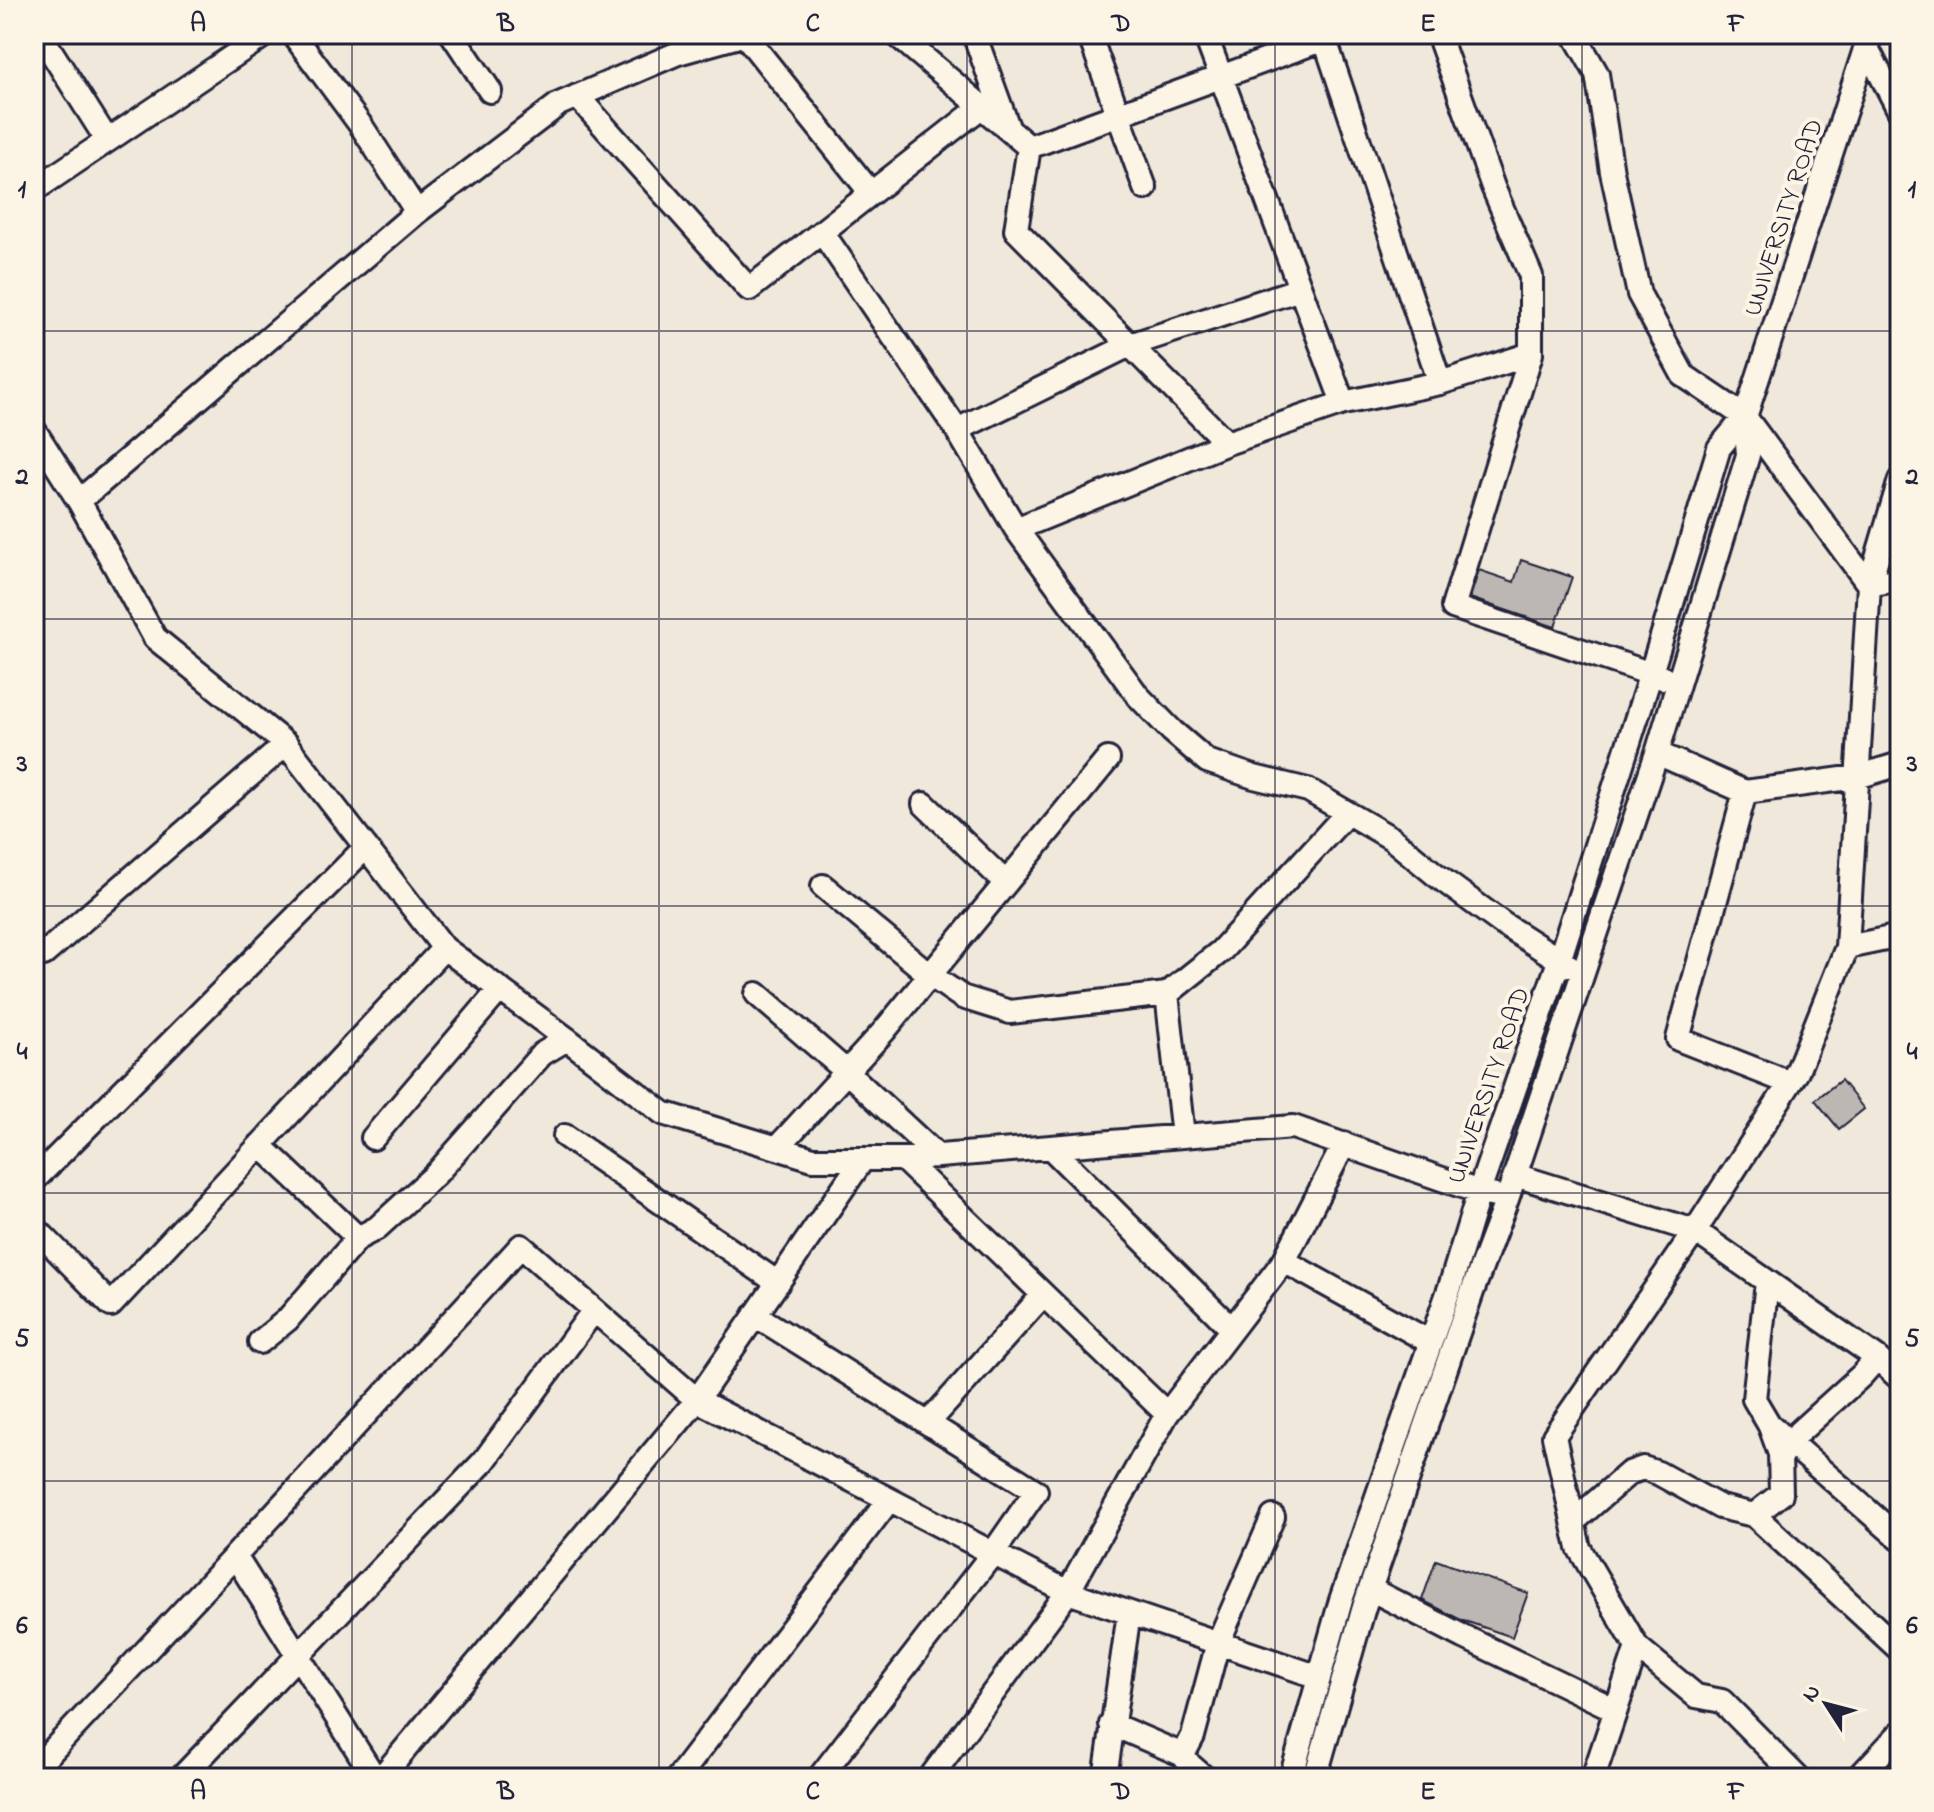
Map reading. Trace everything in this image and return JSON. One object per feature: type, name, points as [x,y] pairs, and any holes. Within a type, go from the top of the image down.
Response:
[{"type":"street","points":[[40,34],[107,140]]},
{"type":"street","points":[[34,190],[266,34]]},
{"type":"street","points":[[293,34],[362,127],[417,212]]},
{"type":"street","points":[[452,34],[490,91]]},
{"type":"street","points":[[79,501],[417,212],[559,104],[678,53],[745,34],[871,193]]},
{"type":"street","points":[[896,34],[1029,147]]},
{"type":"street","points":[[974,34],[1010,131]]},
{"type":"street","points":[[1089,34],[1145,188]]},
{"type":"street","points":[[1205,34],[1343,403]]},
{"type":"street","points":[[1438,34],[1493,187],[1531,276],[1531,354],[1453,607],[1679,683]]},
{"type":"street","points":[[1574,34],[1597,74],[1612,172],[1639,294],[1683,375],[1745,417],[1869,585]]},
{"type":"street","points":[[1029,147],[1328,36],[1440,383]]},
{"type":"street","points":[[1868,41],[1900,112]]},
{"type":"street","name":"UNIVERSITY ROAD","points":[[1291,1778],[1341,1600],[1559,961],[1719,448],[1745,417],[1868,41]]},
{"type":"street","points":[[577,96],[749,289],[981,107]]},
{"type":"street","points":[[1029,147],[1016,230],[1227,443]]},
{"type":"street","points":[[822,232],[957,430],[1016,529],[1138,696],[1172,731],[1207,761],[1254,777],[1308,790],[1391,838],[1503,924],[1559,961],[1583,972]]},
{"type":"street","points":[[957,430],[1130,345],[1300,289]]},
{"type":"street","points":[[1016,529],[1227,443],[1343,403],[1440,383],[1531,354]]},
{"type":"street","name":"UNIVERSITY ROAD","points":[[1315,1778],[1370,1589],[1507,1199],[1657,753],[1748,455],[1745,417]]},
{"type":"street","points":[[34,430],[79,501],[155,638],[286,744],[444,948],[663,1113],[813,1159],[903,1159],[1293,1127],[1507,1199]]},
{"type":"street","points":[[1798,1778],[1722,1701],[1696,1696],[1637,1647],[1579,1548],[1554,1436],[1695,1231],[1797,1072],[1847,947],[1869,585],[1900,480]]},
{"type":"street","points":[[1869,585],[1900,579]]},
{"type":"street","points":[[44,954],[286,744]]},
{"type":"street","points":[[1657,753],[1745,792],[1857,777],[1900,764]]},
{"type":"street","points":[[777,1148],[884,1031],[1108,759]]},
{"type":"street","points":[[1745,792],[1678,1039],[1790,1083]]},
{"type":"street","points":[[924,804],[1006,883]]},
{"type":"street","points":[[823,886],[930,975],[962,997],[1010,1012],[1167,994],[1221,951],[1347,813]]},
{"type":"street","points":[[34,1180],[366,847]]},
{"type":"street","points":[[1847,947],[1900,936]]},
{"type":"street","points":[[34,1227],[111,1305],[444,948]]},
{"type":"street","points":[[373,1138],[500,989]]},
{"type":"street","points":[[757,994],[937,1156]]},
{"type":"street","points":[[1167,994],[1183,1136]]},
{"type":"street","points":[[260,1342],[287,1320],[358,1238],[377,1228],[436,1174],[542,1054],[567,1039]]},
{"type":"street","points":[[565,1136],[778,1283]]},
{"type":"street","points":[[930,1778],[1068,1592],[1167,1414],[1284,1261],[1344,1144]]},
{"type":"street","points":[[260,1145],[358,1238]]},
{"type":"street","points":[[1050,1147],[1232,1329]]},
{"type":"street","points":[[235,1556],[378,1778],[697,1400],[863,1159]]},
{"type":"street","points":[[903,1159],[1167,1414]]},
{"type":"street","points":[[1515,1175],[1695,1231],[1877,1358],[1900,1379]]},
{"type":"street","points":[[34,1770],[521,1246],[697,1400],[1068,1592],[1319,1677]]},
{"type":"street","points":[[1284,1261],[1430,1342]]},
{"type":"street","points":[[1754,1515],[1781,1494],[1780,1454],[1770,1426],[1754,1399],[1767,1282]]},
{"type":"street","points":[[928,1423],[1043,1295]]},
{"type":"street","points":[[181,1778],[484,1461],[594,1310]]},
{"type":"street","points":[[755,1315],[1036,1491],[993,1553],[819,1778]]},
{"type":"street","points":[[1799,1432],[1877,1358]]},
{"type":"street","points":[[1770,1426],[1900,1539]]},
{"type":"street","points":[[1573,1522],[1629,1473],[1643,1468],[1658,1473],[1720,1507],[1754,1515],[1900,1650]]},
{"type":"street","points":[[678,1778],[889,1500]]},
{"type":"street","points":[[1183,1755],[1193,1736],[1218,1643],[1273,1517]]},
{"type":"street","points":[[1370,1589],[1616,1710]]},
{"type":"street","points":[[1105,1778],[1129,1613]]},
{"type":"street","points":[[1593,1778],[1637,1647]]},
{"type":"street","points":[[1111,1724],[1183,1755],[1205,1778]]},
{"type":"street","points":[[1858,1778],[1900,1733]]},
{"type":"building","points":[[1521,560],[1572,577],[1555,627],[1470,598],[1479,570],[1514,582]]},
{"type":"building","points":[[1841,1080],[1864,1109],[1839,1129],[1815,1100]]},
{"type":"building","points":[[1436,1560],[1528,1593],[1512,1637],[1459,1619],[1422,1600]]}]
